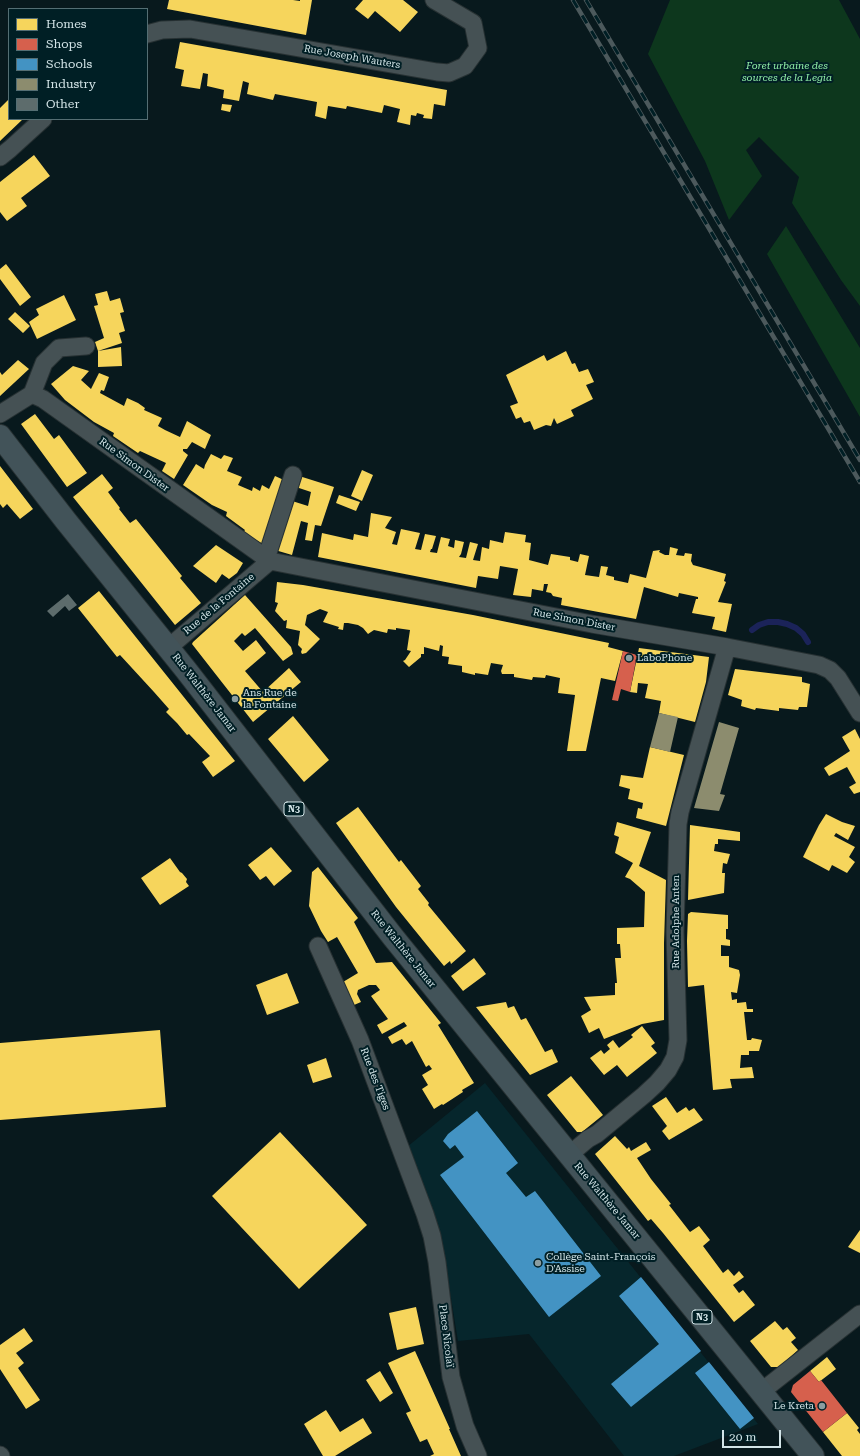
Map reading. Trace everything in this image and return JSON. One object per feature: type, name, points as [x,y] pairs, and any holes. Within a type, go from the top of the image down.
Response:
[{"type":"main road","name":"Rue Walthère Jamar","points":[[0,436],[389,931],[814,1456]]},
{"type":"street","name":"Rue Joseph Wauters","points":[[148,34],[162,30],[190,28],[449,73],[465,66],[478,48],[473,23],[434,0]]},
{"type":"street","points":[[0,157],[10,150],[41,120]]},
{"type":"street","points":[[0,414],[32,394],[44,363],[59,348],[86,346]]},
{"type":"street","name":"Rue Simon Dister","points":[[32,394],[43,399],[268,560],[592,624],[804,661],[830,670],[838,678],[860,713]]},
{"type":"street","points":[[268,560],[293,475]]},
{"type":"street","name":"Rue de la Fontaine","points":[[168,648],[268,560]]},
{"type":"street","name":"Rue Adolphe Anten","points":[[569,1155],[598,1134],[644,1095],[664,1074],[675,1057],[678,1040],[675,932],[678,824],[680,812],[728,647]]},
{"type":"street","name":"Rue des Tiges","points":[[318,946],[365,1053],[425,1214]]},
{"type":"street","name":"Place Nicolaï","points":[[425,1214],[432,1236],[437,1262],[451,1377],[465,1426],[478,1456]]},
{"type":"street","points":[[762,1392],[860,1314]]},
{"type":"shaded area","name":"Collège Saint-François D'Assise","points":[[485,1083],[758,1424],[674,1456],[624,1456],[529,1334],[458,1341],[443,1249],[407,1147]]},
{"type":"green space","name":"Foret urbaine des sources de la Legia","points":[[670,0],[839,0],[860,39],[860,306],[841,280],[792,203],[799,177],[759,137],[746,150],[762,176],[729,220],[705,161],[648,54]]},
{"type":"green space","points":[[786,226],[860,348],[860,417],[767,254]]},
{"type":"building: Homes","points":[[169,0],[312,0],[306,35],[167,9]]},
{"type":"building: Homes","points":[[363,0],[403,0],[418,12],[400,32],[375,11],[368,19],[355,9]]},
{"type":"building: Homes","points":[[180,42],[447,90],[445,106],[434,104],[432,119],[423,118],[424,115],[417,113],[416,116],[411,115],[410,125],[397,122],[400,109],[384,105],[382,113],[347,106],[346,109],[328,106],[326,119],[315,116],[317,102],[275,94],[273,100],[247,94],[249,83],[243,81],[239,101],[223,98],[224,90],[207,86],[208,74],[203,73],[200,89],[181,86],[184,70],[175,68]]},
{"type":"building: Homes","points":[[8,100],[8,120],[22,120],[0,141],[0,108]]},
{"type":"building: Homes","points":[[222,104],[232,105],[230,112],[221,110]]},
{"type":"building: Homes","points":[[34,155],[50,176],[21,198],[27,206],[7,221],[0,212],[0,182]]},
{"type":"building: Homes","points":[[6,264],[31,297],[20,306],[0,279],[0,269]]},
{"type":"building: Homes","points":[[107,291],[110,301],[120,298],[124,312],[120,313],[125,331],[119,333],[122,343],[98,351],[95,342],[104,338],[94,306],[98,305],[95,294]]},
{"type":"building: Homes","points":[[64,295],[76,320],[37,339],[29,322],[39,315],[36,309]]},
{"type":"building: Homes","points":[[15,312],[30,326],[23,333],[8,319]]},
{"type":"building: Homes","points":[[121,347],[122,366],[98,367],[98,351]]},
{"type":"building: Homes","points":[[566,351],[572,364],[575,363],[579,372],[588,369],[594,382],[586,385],[593,399],[571,410],[574,416],[557,424],[554,418],[551,426],[546,425],[534,430],[530,421],[524,423],[521,417],[516,419],[510,406],[518,403],[506,375],[544,355],[547,361]]},
{"type":"building: Homes","points":[[18,360],[29,369],[0,396],[0,372],[2,375]]},
{"type":"building: Homes","points":[[73,366],[89,371],[81,380],[91,389],[99,373],[109,377],[104,391],[101,390],[100,393],[124,406],[127,398],[138,403],[145,408],[144,410],[162,418],[158,426],[165,430],[180,437],[187,421],[211,435],[205,449],[192,442],[187,449],[183,449],[183,451],[188,455],[174,479],[162,471],[166,463],[140,451],[138,453],[113,436],[114,433],[94,422],[65,400],[51,384]]},
{"type":"building: Homes","points":[[35,414],[54,439],[59,435],[87,473],[67,487],[21,424]]},
{"type":"building: Homes","points":[[211,454],[221,459],[224,455],[233,458],[227,471],[242,477],[238,485],[252,491],[253,487],[260,491],[262,485],[269,489],[275,476],[286,481],[265,545],[243,533],[245,530],[226,516],[227,512],[212,505],[183,485],[196,464],[204,469]]},
{"type":"building: Homes","points":[[0,466],[33,509],[20,519],[7,504],[3,508],[0,504]]},
{"type":"building: Homes","points":[[362,470],[373,475],[362,501],[351,496]]},
{"type":"building: Homes","points":[[102,474],[113,488],[108,492],[120,508],[119,509],[130,523],[136,519],[182,576],[180,578],[201,603],[175,625],[73,497]]},
{"type":"building: Homes","points":[[296,475],[334,487],[321,526],[315,525],[312,541],[305,540],[308,523],[301,521],[292,555],[275,550],[289,500],[308,506],[311,492],[293,486]]},
{"type":"building: Homes","points":[[339,495],[360,502],[356,511],[336,503]]},
{"type":"building: Homes","points":[[371,513],[392,517],[385,528],[396,532],[392,544],[397,545],[401,529],[420,533],[415,549],[421,550],[425,534],[436,536],[430,552],[437,553],[441,537],[450,539],[448,546],[454,548],[455,540],[464,542],[459,557],[466,558],[470,542],[478,544],[473,560],[480,561],[482,547],[489,549],[490,540],[503,543],[505,532],[526,535],[525,542],[531,543],[529,560],[548,565],[551,554],[570,557],[570,560],[578,562],[580,554],[589,556],[585,575],[599,577],[601,566],[608,567],[606,575],[614,577],[614,580],[628,583],[630,574],[646,578],[653,551],[660,550],[659,552],[669,555],[670,547],[678,549],[676,555],[684,556],[685,553],[692,554],[691,561],[693,565],[726,574],[724,581],[726,582],[718,602],[732,604],[726,632],[712,629],[715,617],[692,613],[698,597],[679,593],[678,597],[644,587],[636,619],[561,605],[562,598],[553,596],[551,593],[546,592],[548,584],[544,584],[543,591],[532,589],[531,597],[513,595],[518,569],[500,566],[498,579],[478,576],[476,588],[318,557],[322,533],[353,540],[354,534],[368,537]]},
{"type":"building: Homes","points":[[216,545],[243,563],[237,573],[229,579],[222,574],[216,583],[193,566]]},
{"type":"building: Homes","points":[[277,582],[303,585],[473,615],[609,643],[608,647],[623,651],[615,681],[601,678],[586,751],[567,751],[575,695],[558,693],[560,678],[546,675],[545,678],[533,677],[532,680],[514,677],[514,674],[502,674],[501,671],[503,665],[491,663],[488,675],[475,673],[475,675],[462,672],[462,666],[448,664],[449,657],[442,656],[443,646],[440,645],[439,651],[424,647],[424,654],[421,654],[421,657],[409,667],[403,661],[411,651],[407,650],[410,630],[396,628],[396,630],[388,629],[387,633],[374,630],[368,634],[358,625],[348,623],[344,623],[343,630],[338,629],[339,627],[323,622],[328,612],[320,609],[307,615],[305,625],[320,639],[306,653],[302,654],[302,649],[298,645],[300,631],[286,628],[287,620],[284,621],[275,611],[278,603],[275,602]]},
{"type":"building: Homes","points":[[99,591],[235,761],[213,777],[202,762],[210,756],[189,734],[187,735],[166,712],[169,709],[120,655],[117,657],[78,608]]},
{"type":"building: Homes","points":[[245,595],[291,647],[293,654],[283,661],[255,628],[245,636],[242,633],[234,641],[243,651],[256,640],[266,653],[245,671],[263,692],[289,668],[301,682],[253,722],[192,644]]},
{"type":"building: Homes","points":[[639,648],[709,657],[706,682],[695,722],[659,713],[661,701],[645,698],[648,684],[638,683],[637,693],[630,692]]},
{"type":"building: Homes","points":[[735,669],[802,677],[802,682],[810,684],[807,707],[799,707],[798,710],[779,708],[779,711],[756,708],[755,710],[741,706],[742,700],[728,695]]},
{"type":"building: Homes","points":[[293,716],[329,760],[304,782],[268,739]]},
{"type":"building: Homes","points":[[855,729],[860,739],[860,792],[854,794],[849,787],[856,783],[847,767],[829,776],[824,768],[850,751],[842,737]]},
{"type":"building: Homes","points":[[650,747],[684,755],[666,826],[636,818],[638,808],[642,809],[643,803],[628,799],[630,789],[619,786],[621,775],[643,778]]},
{"type":"building: Homes","points":[[358,807],[399,862],[401,860],[421,886],[418,889],[429,903],[428,905],[466,951],[451,964],[450,961],[444,966],[430,949],[396,907],[336,823]]},
{"type":"building: Homes","points":[[826,814],[842,822],[855,826],[848,840],[836,833],[834,836],[855,847],[849,857],[855,862],[847,873],[832,865],[829,871],[803,857]]},
{"type":"building: Homes","points":[[617,822],[651,832],[639,866],[666,880],[664,1020],[642,1024],[604,1039],[599,1028],[589,1033],[581,1016],[591,1010],[584,997],[615,995],[615,983],[617,983],[615,958],[621,958],[620,944],[617,944],[617,928],[644,927],[645,892],[630,879],[625,877],[633,863],[615,853],[619,837],[614,835]]},
{"type":"building: Homes","points":[[690,825],[740,832],[740,841],[718,839],[718,844],[715,844],[714,851],[730,854],[727,864],[723,863],[722,873],[725,873],[724,893],[688,900]]},
{"type":"building: Homes","points":[[271,847],[292,871],[274,886],[266,876],[260,880],[248,865]]},
{"type":"building: Homes","points":[[170,858],[187,879],[186,882],[189,886],[160,905],[141,878]]},
{"type":"building: Homes","points":[[318,867],[358,918],[354,922],[376,963],[392,962],[441,1023],[438,1025],[474,1083],[462,1090],[463,1092],[443,1105],[442,1104],[434,1109],[422,1089],[428,1085],[422,1075],[432,1069],[429,1065],[426,1067],[412,1041],[406,1045],[402,1039],[392,1044],[388,1037],[407,1026],[404,1022],[382,1034],[377,1025],[388,1019],[371,996],[380,990],[376,985],[369,985],[358,990],[357,994],[361,1002],[354,1005],[343,982],[358,973],[337,937],[328,942],[309,906],[312,872]]},
{"type":"building: Homes","points":[[691,912],[728,915],[726,939],[730,940],[730,946],[721,945],[721,956],[729,956],[729,967],[739,970],[740,975],[737,993],[731,992],[732,1000],[737,999],[737,1003],[746,1002],[747,1009],[753,1009],[753,1012],[744,1012],[747,1040],[751,1040],[752,1038],[762,1040],[759,1051],[749,1051],[749,1055],[741,1055],[740,1068],[752,1067],[754,1078],[730,1079],[732,1088],[713,1090],[704,985],[688,987],[688,914]]},
{"type":"building: Homes","points":[[474,958],[486,974],[463,991],[451,976]]},
{"type":"building: Homes","points":[[287,973],[299,1003],[267,1015],[256,985]]},
{"type":"building: Homes","points":[[506,1002],[508,1008],[514,1006],[521,1020],[526,1018],[545,1052],[552,1049],[558,1062],[530,1075],[476,1007]]},
{"type":"building: Homes","points":[[642,1026],[655,1043],[651,1046],[657,1053],[627,1077],[617,1065],[604,1075],[590,1058],[601,1050],[604,1054],[610,1049],[607,1045],[613,1040],[619,1048],[633,1037],[631,1035]]},
{"type":"building: Homes","points":[[160,1030],[166,1107],[0,1120],[0,1043]]},
{"type":"building: Homes","points":[[326,1058],[332,1077],[313,1083],[307,1065]]},
{"type":"building: Homes","points":[[571,1076],[603,1115],[582,1132],[577,1132],[547,1095]]},
{"type":"building: Homes","points":[[666,1097],[677,1113],[686,1107],[689,1111],[694,1108],[703,1120],[669,1140],[662,1131],[667,1126],[652,1106]]},
{"type":"building: Homes","points":[[280,1132],[367,1225],[299,1289],[212,1196]]},
{"type":"building: Homes","points":[[615,1136],[627,1149],[629,1147],[631,1151],[646,1142],[651,1150],[637,1158],[651,1179],[671,1204],[669,1205],[690,1232],[699,1226],[710,1240],[703,1246],[723,1273],[728,1269],[734,1276],[739,1271],[744,1277],[733,1285],[739,1293],[743,1290],[755,1305],[734,1322],[663,1233],[651,1219],[648,1221],[595,1154]]},
{"type":"building: Homes","points":[[860,1230],[860,1253],[848,1247]]},
{"type":"building: Homes","points":[[416,1307],[424,1344],[397,1350],[389,1313]]},
{"type":"building: Homes","points":[[775,1321],[783,1330],[787,1327],[796,1338],[791,1342],[798,1350],[779,1367],[771,1367],[750,1341]]},
{"type":"building: Homes","points":[[24,1328],[33,1341],[16,1353],[24,1363],[18,1368],[40,1400],[26,1409],[0,1369],[0,1345]]},
{"type":"building: Homes","points":[[415,1351],[461,1456],[430,1456],[434,1454],[427,1439],[420,1442],[406,1413],[411,1411],[388,1363]]},
{"type":"building: Homes","points":[[827,1357],[836,1369],[819,1382],[810,1371]]},
{"type":"building: Homes","points":[[380,1371],[393,1393],[380,1402],[366,1380]]},
{"type":"building: Homes","points":[[326,1410],[340,1432],[363,1418],[372,1433],[335,1456],[323,1456],[304,1424]]},
{"type":"building: Homes","points":[[847,1413],[859,1428],[857,1430],[860,1434],[860,1456],[842,1456],[823,1432]]},
{"type":"building: Shops","points":[[623,651],[637,655],[630,692],[621,689],[618,701],[612,700]]},
{"type":"building: Shops","name":"Le Kreta","points":[[810,1371],[819,1382],[821,1380],[847,1413],[823,1432],[791,1392],[793,1385]]},
{"type":"building: Schools","points":[[477,1111],[518,1163],[506,1173],[526,1197],[535,1191],[601,1276],[549,1317],[440,1175],[464,1157],[455,1145],[450,1149],[443,1141],[448,1134]]},
{"type":"building: Schools","points":[[641,1277],[701,1351],[631,1407],[611,1384],[659,1344],[619,1296]]},
{"type":"building: Schools","points":[[709,1362],[754,1418],[740,1429],[695,1373]]},
{"type":"building: Industry","points":[[659,713],[678,717],[670,752],[650,747]]},
{"type":"building: Industry","points":[[719,722],[739,728],[720,794],[725,795],[719,811],[694,808]]},
{"type":"building: Other","points":[[68,594],[77,605],[69,611],[65,606],[53,617],[47,611]]},
{"type":"waterway","points":[[752,630],[759,625],[768,622],[778,622],[796,628],[803,634],[808,642]]},
{"type":"railway","points":[[573,0],[860,482]]},
{"type":"railway","points":[[586,0],[860,460]]},
{"type":"place","name":"LaboPhone","points":[[629,658]]},
{"type":"place","name":"Ans Rue de la Fontaine","points":[[235,699]]},
{"type":"place","name":"Collège Saint-François D'Assise","points":[[538,1263]]},
{"type":"place","name":"Le Kreta","points":[[822,1406]]}]
